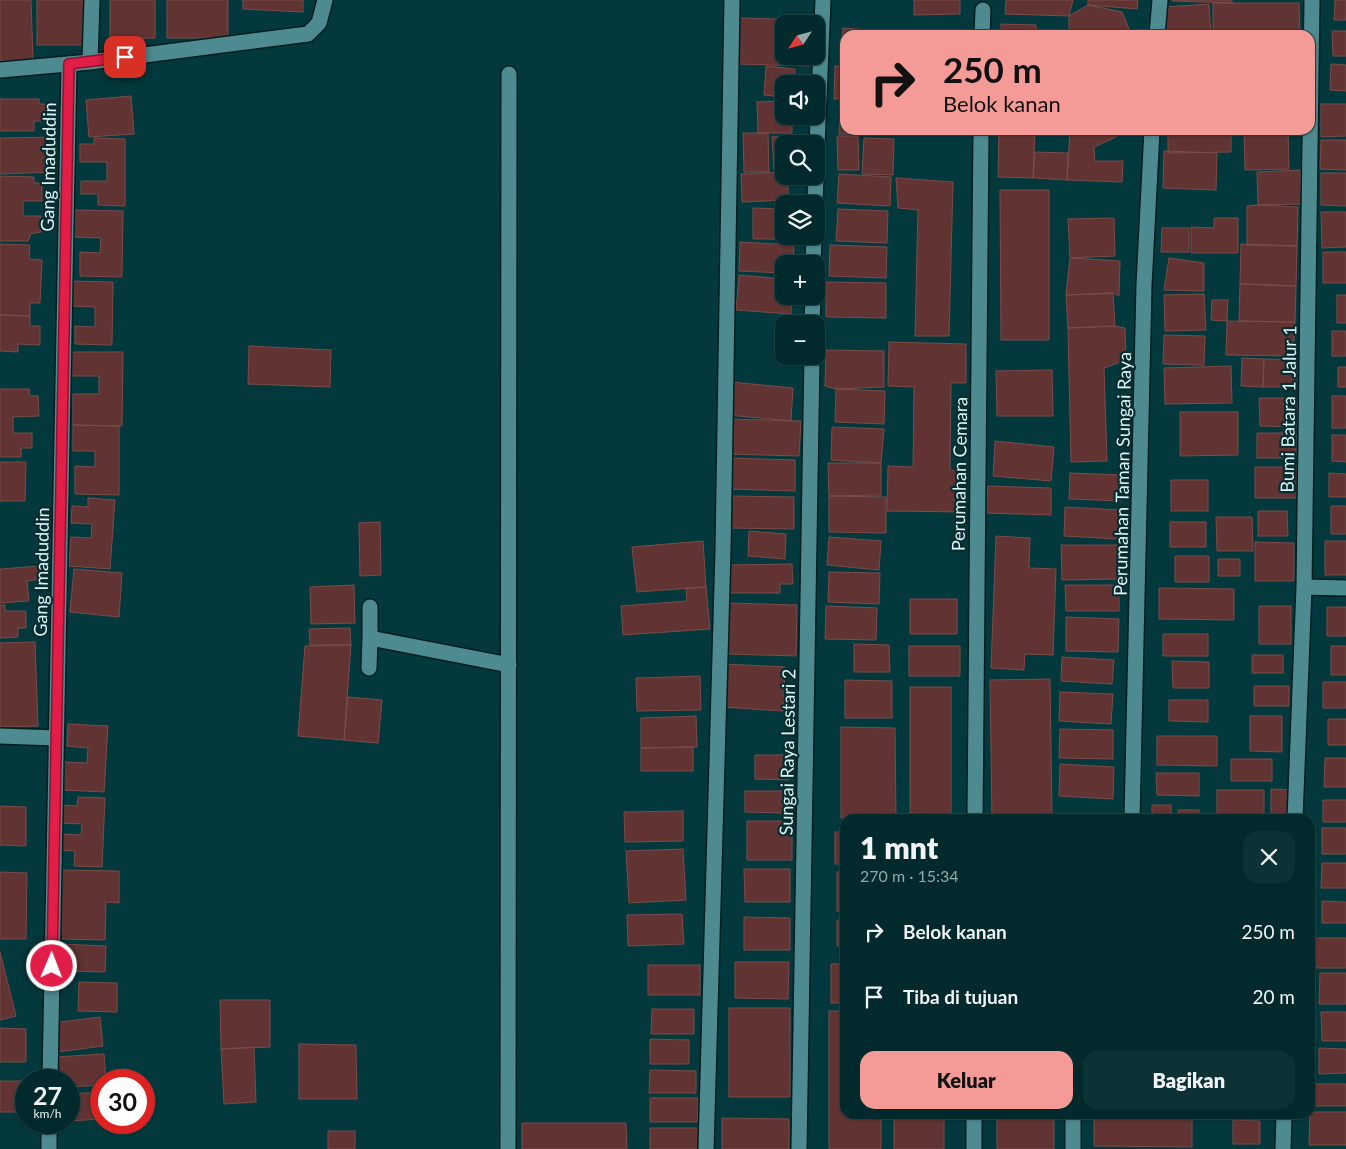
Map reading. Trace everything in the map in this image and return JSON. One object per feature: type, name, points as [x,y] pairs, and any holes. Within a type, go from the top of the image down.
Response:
[{"type":"street","points":[[90,62],[92,0]]},
{"type":"street","points":[[0,70],[90,62],[308,34],[319,23],[324,0]]},
{"type":"street","points":[[706,1149],[723,540],[732,0]]},
{"type":"street","points":[[818,135],[824,0]]},
{"type":"street","points":[[1157,30],[1160,0]]},
{"type":"street","name":"Bumi Batara 1 Jalur 1","points":[[1312,0],[1312,30]]},
{"type":"street","points":[[982,30],[983,10]]},
{"type":"street","name":"Gang Imaduddin","points":[[50,1069],[69,64]]},
{"type":"street","points":[[508,1149],[509,74]]},
{"type":"street","name":"Perumahan Cemara","points":[[975,814],[981,135]]},
{"type":"street","name":"Perumahan Taman Sungai Raya","points":[[1132,814],[1144,285],[1152,135]]},
{"type":"street","name":"Bumi Batara 1 Jalur 1","points":[[1294,814],[1304,587],[1310,135]]},
{"type":"street","name":"Sungai Raya Lestari 2","points":[[799,1149],[812,365]]},
{"type":"street","points":[[1304,587],[1346,588]]},
{"type":"street","points":[[369,668],[370,607]]},
{"type":"street","points":[[370,638],[509,665]]},
{"type":"street","points":[[0,736],[56,738]]},
{"type":"street","points":[[974,1119],[974,1149]]},
{"type":"street","points":[[1073,1119],[1073,1149]]},
{"type":"street","points":[[1283,1149],[1284,1119]]},
{"type":"street","points":[[49,1134],[49,1149]]},
{"type":"building","points":[[0,0],[31,0],[33,60],[0,61]]},
{"type":"building","points":[[37,0],[84,0],[84,45],[37,45]]},
{"type":"building","points":[[110,0],[155,0],[155,38],[110,39]]},
{"type":"building","points":[[167,0],[228,0],[228,38],[167,38]]},
{"type":"building","points":[[243,0],[303,0],[303,12],[243,9]]},
{"type":"building","points":[[914,0],[960,0],[960,14],[914,15]]},
{"type":"building","points":[[1006,0],[1073,0],[1069,16],[1005,14]]},
{"type":"building","points":[[1088,0],[1138,0],[1137,9],[1088,5]]},
{"type":"building","points":[[1232,0],[1232,3],[1172,1]]},
{"type":"building","points":[[1335,0],[1346,0],[1346,20],[1334,20]]},
{"type":"building","points":[[1213,3],[1299,3],[1300,30],[1213,30]]},
{"type":"building","points":[[1209,4],[1211,30],[1166,30],[1164,7]]},
{"type":"building","points":[[1088,5],[1122,12],[1130,30],[1069,30],[1069,16]]},
{"type":"building","points":[[739,18],[775,19],[775,65],[809,66],[738,64]]},
{"type":"building","points":[[1001,24],[1036,25],[1036,30],[1001,30]]},
{"type":"building","points":[[843,28],[870,30],[843,30]]},
{"type":"building","points":[[1332,31],[1346,31],[1346,56],[1333,56]]},
{"type":"building","points":[[1331,64],[1346,65],[1346,91],[1330,90]]},
{"type":"building","points":[[766,66],[795,69],[795,75],[775,75],[775,96],[764,95]]},
{"type":"building","points":[[835,66],[840,66],[840,99],[834,99]]},
{"type":"building","points":[[131,96],[134,134],[89,137],[86,100]]},
{"type":"building","points":[[0,99],[39,99],[39,104],[45,104],[45,121],[34,121],[34,131],[0,131]]},
{"type":"building","points":[[775,101],[775,125],[792,125],[792,133],[758,133],[757,102]]},
{"type":"building","points":[[1321,104],[1346,104],[1346,136],[1321,137]]},
{"type":"building","points":[[743,133],[768,133],[769,172],[744,172]]},
{"type":"building","points":[[999,135],[1035,135],[1033,178],[998,177]]},
{"type":"building","points":[[1070,135],[1116,135],[1116,137],[1094,147],[1095,161],[1123,161],[1122,182],[1067,180]]},
{"type":"building","points":[[1168,135],[1231,135],[1231,152],[1168,153]]},
{"type":"building","points":[[1244,135],[1288,135],[1289,169],[1245,170]]},
{"type":"building","points":[[837,136],[858,136],[859,170],[838,170]]},
{"type":"building","points":[[54,137],[55,172],[0,174],[0,138]]},
{"type":"building","points":[[772,137],[775,137],[774,171]]},
{"type":"building","points":[[94,138],[125,139],[125,206],[98,205],[98,194],[81,194],[81,181],[107,181],[107,162],[80,162],[80,144],[94,144]]},
{"type":"building","points":[[864,138],[894,139],[893,175],[862,174]]},
{"type":"building","points":[[1321,140],[1346,140],[1346,170],[1320,169]]},
{"type":"building","points":[[1164,151],[1217,153],[1216,190],[1163,188]]},
{"type":"building","points":[[1035,152],[1068,153],[1067,180],[1033,178]]},
{"type":"building","points":[[1300,170],[1302,204],[1258,205],[1257,172]]},
{"type":"building","points":[[775,172],[775,185],[788,185],[788,195],[775,195],[775,201],[742,202],[741,174]]},
{"type":"building","points":[[1321,173],[1346,173],[1346,206],[1321,205]]},
{"type":"building","points":[[839,174],[891,177],[890,206],[837,203]]},
{"type":"building","points":[[0,176],[34,177],[34,183],[42,183],[42,201],[23,201],[23,216],[41,216],[41,232],[31,234],[28,241],[0,241]]},
{"type":"building","points":[[896,178],[953,182],[949,336],[915,336],[918,210],[898,208]]},
{"type":"building","points":[[1000,190],[1049,190],[1049,340],[1001,340]]},
{"type":"building","points":[[1247,206],[1298,207],[1297,246],[1247,245]]},
{"type":"building","points":[[753,208],[775,209],[775,239],[753,239]]},
{"type":"building","points":[[838,209],[888,211],[887,243],[836,241]]},
{"type":"building","points":[[75,210],[123,211],[122,277],[80,276],[80,252],[100,253],[101,238],[74,237]]},
{"type":"building","points":[[1321,212],[1346,212],[1346,247],[1322,248]]},
{"type":"building","points":[[1114,218],[1115,256],[1070,258],[1068,219]]},
{"type":"building","points":[[1214,218],[1238,218],[1238,253],[1191,253],[1191,227],[1214,228]]},
{"type":"building","points":[[1162,228],[1189,228],[1189,252],[1161,252]]},
{"type":"building","points":[[740,242],[794,245],[793,255],[775,255],[775,273],[739,271]]},
{"type":"building","points":[[0,244],[30,245],[29,259],[42,260],[40,303],[30,303],[30,316],[0,315]]},
{"type":"building","points":[[1241,244],[1297,246],[1296,286],[1240,284]]},
{"type":"building","points":[[830,245],[887,247],[886,278],[829,276]]},
{"type":"building","points":[[1323,252],[1346,252],[1346,283],[1323,283]]},
{"type":"building","points":[[1070,258],[1120,261],[1119,296],[1113,293],[1066,295]]},
{"type":"building","points":[[1169,258],[1204,263],[1204,291],[1164,290]]},
{"type":"building","points":[[739,275],[775,278],[775,305],[792,305],[791,314],[736,310]]},
{"type":"building","points":[[72,281],[113,282],[112,345],[75,344],[75,326],[95,327],[95,307],[71,306]]},
{"type":"building","points":[[826,282],[886,283],[886,318],[826,317]]},
{"type":"building","points":[[1240,284],[1296,286],[1295,322],[1239,321]]},
{"type":"building","points":[[1113,293],[1115,326],[1068,328],[1066,295]]},
{"type":"building","points":[[1204,294],[1206,330],[1165,331],[1164,295]]},
{"type":"building","points":[[1337,295],[1346,295],[1346,323],[1337,323]]},
{"type":"building","points":[[1212,300],[1228,300],[1227,321],[1211,320]]},
{"type":"building","points":[[0,315],[30,316],[30,326],[40,326],[40,345],[18,344],[18,352],[0,351]]},
{"type":"building","points":[[1227,321],[1295,322],[1293,356],[1226,355]]},
{"type":"building","points":[[1115,326],[1125,328],[1126,360],[1104,368],[1107,461],[1071,462],[1068,328]]},
{"type":"building","points":[[1332,331],[1346,331],[1346,356],[1332,356]]},
{"type":"building","points":[[1164,335],[1205,336],[1204,365],[1163,364]]},
{"type":"building","points":[[889,342],[966,344],[966,383],[951,383],[950,470],[965,471],[965,512],[887,511],[888,466],[913,467],[914,387],[888,386]]},
{"type":"building","points":[[249,346],[331,350],[330,387],[248,384]]},
{"type":"building","points":[[826,350],[884,351],[884,387],[836,389],[825,386]]},
{"type":"building","points":[[72,352],[123,352],[122,426],[73,425],[73,394],[99,394],[99,376],[71,376]]},
{"type":"building","points":[[1242,358],[1264,359],[1263,387],[1241,386]]},
{"type":"building","points":[[1264,359],[1302,360],[1302,387],[1263,387]]},
{"type":"building","points":[[1231,366],[1232,403],[1165,404],[1164,368]]},
{"type":"building","points":[[1338,367],[1346,367],[1346,387],[1338,387]]},
{"type":"building","points":[[1052,370],[1053,416],[997,416],[996,371]]},
{"type":"building","points":[[731,382],[793,388],[791,421],[728,415]]},
{"type":"building","points":[[0,389],[29,389],[30,396],[38,396],[39,416],[13,417],[13,433],[32,433],[32,448],[21,448],[21,457],[0,457]]},
{"type":"building","points":[[836,389],[885,391],[884,424],[835,422]]},
{"type":"building","points":[[1332,396],[1346,396],[1346,428],[1332,428]]},
{"type":"building","points":[[1259,398],[1298,398],[1297,427],[1260,426]]},
{"type":"building","points":[[1180,412],[1238,412],[1238,455],[1180,456]]},
{"type":"building","points":[[728,419],[801,421],[799,456],[727,454]]},
{"type":"building","points":[[73,425],[119,426],[119,495],[75,494],[75,466],[95,467],[95,451],[73,451]]},
{"type":"building","points":[[832,427],[884,429],[881,463],[831,460]]},
{"type":"building","points":[[1257,433],[1296,433],[1296,458],[1257,458]]},
{"type":"building","points":[[1332,435],[1346,435],[1346,462],[1332,461]]},
{"type":"building","points":[[995,441],[1054,447],[1051,481],[993,476]]},
{"type":"building","points":[[729,458],[795,460],[795,491],[728,489]]},
{"type":"building","points":[[0,462],[26,462],[25,501],[0,501]]},
{"type":"building","points":[[828,463],[881,463],[881,495],[829,496]]},
{"type":"building","points":[[1255,467],[1299,467],[1299,498],[1255,498]]},
{"type":"building","points":[[1070,473],[1122,475],[1121,501],[1069,499]]},
{"type":"building","points":[[1329,473],[1346,474],[1346,497],[1329,497]]},
{"type":"building","points":[[1171,480],[1208,480],[1208,511],[1171,511]]},
{"type":"building","points":[[988,486],[1051,488],[1051,515],[986,513]]},
{"type":"building","points":[[730,496],[794,497],[794,529],[730,528]]},
{"type":"building","points":[[829,496],[886,497],[886,533],[829,532]]},
{"type":"building","points":[[88,498],[115,500],[110,569],[69,566],[71,537],[91,538],[92,524],[71,523],[72,506],[88,507]]},
{"type":"building","points":[[1331,506],[1346,506],[1346,534],[1331,534]]},
{"type":"building","points":[[1065,507],[1121,510],[1119,539],[1064,536]]},
{"type":"building","points":[[1258,511],[1287,511],[1288,536],[1258,536]]},
{"type":"building","points":[[1216,517],[1252,517],[1253,551],[1217,551]]},
{"type":"building","points":[[380,522],[381,575],[360,576],[359,523]]},
{"type":"building","points":[[1170,522],[1206,522],[1206,547],[1170,547]]},
{"type":"building","points":[[749,531],[786,534],[785,559],[748,556]]},
{"type":"building","points":[[996,536],[1030,538],[1029,568],[1056,569],[1053,655],[1025,654],[1024,670],[991,668]]},
{"type":"building","points":[[829,537],[881,541],[879,570],[827,565]]},
{"type":"building","points":[[703,541],[706,587],[637,592],[632,547]]},
{"type":"building","points":[[1325,541],[1346,541],[1346,575],[1325,575]]},
{"type":"building","points":[[1255,542],[1294,543],[1294,581],[1255,581]]},
{"type":"building","points":[[1061,545],[1119,545],[1120,579],[1062,580]]},
{"type":"building","points":[[1175,556],[1209,556],[1209,582],[1175,582]]},
{"type":"building","points":[[1218,559],[1240,559],[1240,576],[1218,576]]},
{"type":"building","points":[[792,564],[793,584],[780,584],[780,593],[729,593],[728,565]]},
{"type":"building","points":[[40,566],[41,579],[27,581],[29,601],[0,603],[0,569]]},
{"type":"building","points":[[74,569],[122,573],[119,617],[70,612]]},
{"type":"building","points":[[829,572],[880,573],[879,604],[828,602]]},
{"type":"building","points":[[354,585],[355,623],[311,624],[310,587]]},
{"type":"building","points":[[1065,585],[1119,585],[1119,611],[1066,611]]},
{"type":"building","points":[[706,587],[710,629],[623,635],[621,606],[687,601],[686,588]]},
{"type":"building","points":[[1159,588],[1234,589],[1234,620],[1159,619]]},
{"type":"building","points":[[910,599],[957,599],[957,634],[910,634]]},
{"type":"building","points":[[729,603],[797,605],[796,656],[728,654]]},
{"type":"building","points":[[0,605],[5,605],[5,611],[26,611],[26,628],[18,628],[18,637],[0,638]]},
{"type":"building","points":[[826,606],[877,608],[876,640],[825,639]]},
{"type":"building","points":[[1259,606],[1291,606],[1291,644],[1259,644]]},
{"type":"building","points":[[1327,607],[1346,607],[1346,636],[1327,636]]},
{"type":"building","points":[[1066,617],[1119,619],[1118,652],[1066,651]]},
{"type":"building","points":[[350,628],[351,645],[310,645],[309,629]]},
{"type":"building","points":[[1163,634],[1208,634],[1208,656],[1163,656]]},
{"type":"building","points":[[35,642],[38,726],[0,727],[0,643]]},
{"type":"building","points":[[854,644],[889,645],[890,672],[854,672]]},
{"type":"building","points":[[351,645],[344,740],[298,736],[305,646]]},
{"type":"building","points":[[909,646],[960,646],[960,676],[909,676]]},
{"type":"building","points":[[1331,646],[1346,646],[1346,675],[1331,675]]},
{"type":"building","points":[[1252,655],[1283,655],[1283,673],[1252,673]]},
{"type":"building","points":[[1062,657],[1114,660],[1112,684],[1061,681]]},
{"type":"building","points":[[1172,661],[1209,662],[1209,688],[1173,688]]},
{"type":"building","points":[[724,664],[785,667],[783,711],[722,707]]},
{"type":"building","points":[[700,676],[701,710],[637,711],[636,678]]},
{"type":"building","points":[[1050,679],[1052,814],[992,814],[990,680]]},
{"type":"building","points":[[845,680],[892,681],[892,718],[845,718]]},
{"type":"building","points":[[1323,682],[1346,682],[1346,708],[1323,708]]},
{"type":"building","points":[[1254,686],[1289,686],[1289,706],[1254,706]]},
{"type":"building","points":[[910,687],[951,687],[951,814],[910,813]]},
{"type":"building","points":[[1060,692],[1113,694],[1111,724],[1059,721]]},
{"type":"building","points":[[348,697],[382,700],[378,743],[344,740]]},
{"type":"building","points":[[1169,700],[1208,700],[1208,722],[1169,721]]},
{"type":"building","points":[[696,716],[697,747],[641,748],[641,718]]},
{"type":"building","points":[[1250,716],[1282,716],[1282,752],[1250,751]]},
{"type":"building","points":[[1328,719],[1346,719],[1346,745],[1328,745]]},
{"type":"building","points":[[68,724],[108,726],[104,792],[63,790],[64,762],[87,763],[88,748],[67,746]]},
{"type":"building","points":[[841,727],[895,728],[896,814],[841,814]]},
{"type":"building","points":[[1060,729],[1113,730],[1113,759],[1059,758]]},
{"type":"building","points":[[1157,736],[1217,736],[1217,766],[1157,765]]},
{"type":"building","points":[[693,747],[693,771],[641,771],[641,748]]},
{"type":"building","points":[[755,755],[788,755],[789,780],[755,779]]},
{"type":"building","points":[[1325,758],[1346,758],[1346,787],[1324,787]]},
{"type":"building","points":[[1231,759],[1272,759],[1272,781],[1231,781]]},
{"type":"building","points":[[1060,764],[1114,767],[1113,799],[1059,796]]},
{"type":"building","points":[[1156,773],[1199,773],[1199,796],[1157,795]]},
{"type":"building","points":[[1271,789],[1293,790],[1294,814],[1271,814]]},
{"type":"building","points":[[1217,790],[1264,790],[1264,814],[1217,814]]},
{"type":"building","points":[[745,791],[788,791],[788,813],[745,812]]},
{"type":"building","points":[[78,797],[105,798],[102,867],[74,866],[75,851],[60,850],[61,834],[81,835],[82,824],[60,823],[61,805],[77,806]]},
{"type":"building","points":[[1323,800],[1346,800],[1346,822],[1323,822]]},
{"type":"building","points":[[1152,805],[1171,805],[1171,814],[1152,814]]},
{"type":"building","points":[[0,806],[26,807],[26,846],[0,845]]},
{"type":"building","points":[[1178,810],[1199,810],[1199,814],[1178,814]]},
{"type":"building","points":[[683,811],[683,841],[625,842],[624,812]]},
{"type":"building","points":[[747,821],[792,821],[792,860],[747,860]]},
{"type":"building","points":[[1322,828],[1346,828],[1346,854],[1322,854]]},
{"type":"building","points":[[835,832],[840,832],[840,864],[835,864]]},
{"type":"building","points":[[683,849],[686,900],[629,903],[626,851]]},
{"type":"building","points":[[1322,863],[1346,863],[1346,888],[1321,888]]},
{"type":"building","points":[[744,869],[790,869],[790,902],[745,902]]},
{"type":"building","points":[[59,870],[119,871],[119,903],[106,902],[105,940],[58,939]]},
{"type":"building","points":[[0,872],[27,873],[26,939],[0,939]]},
{"type":"building","points":[[837,872],[840,872],[840,911],[837,911]]},
{"type":"building","points":[[1322,901],[1346,902],[1346,923],[1322,923]]},
{"type":"building","points":[[682,914],[684,944],[628,946],[627,915]]},
{"type":"building","points":[[744,917],[790,918],[790,950],[744,950]]},
{"type":"building","points":[[837,920],[840,920],[840,946],[837,946]]},
{"type":"building","points":[[1315,938],[1346,938],[1346,968],[1315,968]]},
{"type":"building","points":[[62,944],[106,946],[105,972],[62,971]]},
{"type":"building","points":[[0,952],[16,1016],[0,1020]]},
{"type":"building","points":[[735,962],[789,962],[788,999],[735,998]]},
{"type":"building","points":[[831,964],[840,964],[840,1003],[831,1003]]},
{"type":"building","points":[[648,965],[700,965],[700,995],[648,995]]},
{"type":"building","points":[[1320,973],[1346,973],[1346,1004],[1319,1004]]},
{"type":"building","points":[[79,982],[117,983],[117,1012],[78,1011]]},
{"type":"building","points":[[220,1000],[270,1000],[270,1047],[221,1049]]},
{"type":"building","points":[[729,1008],[790,1008],[790,1097],[729,1097]]},
{"type":"building","points":[[652,1009],[694,1009],[694,1034],[651,1034]]},
{"type":"building","points":[[829,1011],[840,1011],[840,1119],[881,1119],[881,1149],[829,1149]]},
{"type":"building","points":[[1321,1012],[1346,1012],[1346,1041],[1322,1041]]},
{"type":"building","points":[[100,1017],[103,1046],[57,1052],[53,1023]]},
{"type":"building","points":[[0,1028],[26,1029],[26,1062],[0,1062]]},
{"type":"building","points":[[650,1039],[689,1040],[689,1064],[650,1064]]},
{"type":"building","points":[[299,1044],[356,1045],[357,1099],[299,1099]]},
{"type":"building","points":[[254,1047],[256,1102],[224,1104],[221,1049]]},
{"type":"building","points":[[1319,1048],[1346,1049],[1346,1073],[1319,1074]]},
{"type":"building","points":[[104,1054],[105,1069],[90,1069],[90,1086],[80,1086],[80,1069],[56,1069],[55,1057]]},
{"type":"building","points":[[650,1070],[696,1071],[696,1093],[649,1093]]},
{"type":"building","points":[[0,1081],[15,1081],[15,1112],[0,1112]]},
{"type":"building","points":[[1315,1084],[1346,1084],[1346,1106],[1315,1106]]},
{"type":"building","points":[[80,1093],[90,1093],[90,1120],[80,1120]]},
{"type":"building","points":[[650,1098],[698,1098],[698,1122],[650,1122]]},
{"type":"building","points":[[1315,1112],[1346,1112],[1346,1145],[1309,1145],[1310,1119],[1315,1119]]},
{"type":"building","points":[[722,1118],[789,1119],[789,1149],[722,1149]]},
{"type":"building","points":[[894,1119],[944,1119],[944,1149],[894,1149]]},
{"type":"building","points":[[997,1119],[1054,1119],[1054,1149],[997,1149]]},
{"type":"building","points":[[1094,1119],[1192,1119],[1192,1147],[1094,1146]]},
{"type":"building","points":[[1233,1120],[1260,1121],[1260,1144],[1233,1144]]},
{"type":"building","points":[[522,1123],[626,1123],[627,1149],[522,1149]]},
{"type":"building","points":[[650,1128],[702,1128],[702,1149],[650,1149]]},
{"type":"building","points":[[328,1131],[355,1131],[355,1149],[328,1149]]},
{"type":"route","points":[[52,966],[69,64],[125,57]]}]
